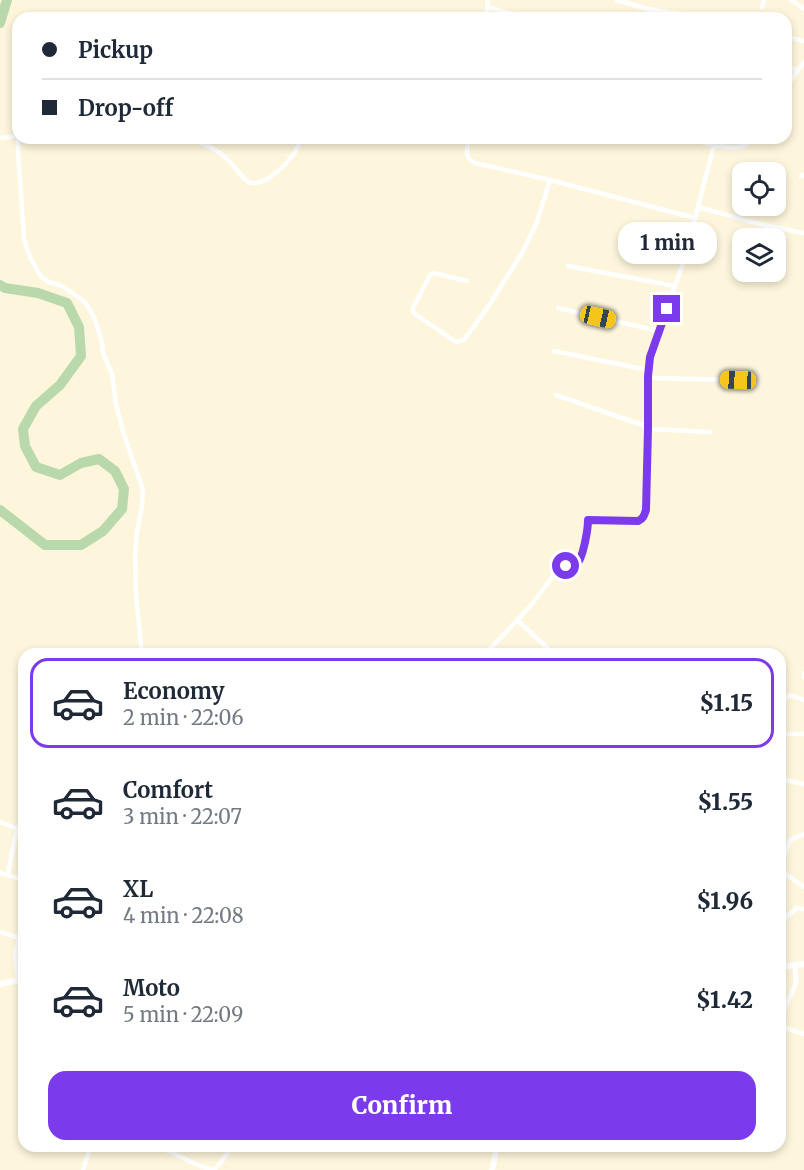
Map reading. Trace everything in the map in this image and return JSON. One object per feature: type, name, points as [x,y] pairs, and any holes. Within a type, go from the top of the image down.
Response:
[{"type":"main road","points":[[786,967],[804,964]]},
{"type":"main road","points":[[0,984],[18,981]]},
{"type":"main road","points":[[492,1170],[496,1152]]},
{"type":"street","points":[[487,12],[488,0]]},
{"type":"street","points":[[617,0],[667,12]]},
{"type":"street","points":[[762,7],[764,0]]},
{"type":"street","points":[[791,0],[804,9]]},
{"type":"street","points":[[487,7],[505,12]]},
{"type":"street","points":[[792,78],[804,64]]},
{"type":"street","points":[[792,68],[798,70]]},
{"type":"street","points":[[18,144],[24,239],[30,257],[40,275],[81,299],[94,317],[103,353],[112,374],[116,404],[124,435],[143,490],[135,554],[141,648]]},
{"type":"street","points":[[206,144],[220,152],[245,179],[254,183],[269,178],[282,167],[292,157],[298,144]]},
{"type":"street","points":[[468,144],[467,154],[472,161],[695,218]]},
{"type":"street","points":[[710,144],[741,147],[748,144]]},
{"type":"street","points":[[490,648],[531,605],[558,570],[563,566],[574,566],[579,562],[588,520],[638,521],[645,516],[650,357],[685,257],[714,145]]},
{"type":"street","points":[[467,281],[434,273],[430,275],[413,308],[415,314],[456,342],[464,340],[522,253],[537,222],[550,180]]},
{"type":"street","points":[[698,207],[804,233]]},
{"type":"street","points":[[568,266],[675,286]]},
{"type":"street","points":[[558,308],[659,331]]},
{"type":"street","points":[[554,351],[648,370]]},
{"type":"street","points":[[648,378],[738,380]]},
{"type":"street","points":[[556,395],[648,428],[710,432]]},
{"type":"street","points":[[517,620],[547,648]]},
{"type":"street","points":[[786,698],[790,695],[804,700]]},
{"type":"street","points":[[786,734],[804,734]]},
{"type":"street","points":[[786,780],[804,784]]},
{"type":"street","points":[[0,822],[18,829],[8,875]]},
{"type":"street","points":[[786,847],[790,840],[804,834]]},
{"type":"street","points":[[0,873],[18,878]]},
{"type":"street","points":[[786,874],[804,887]]},
{"type":"street","points":[[786,917],[797,908],[804,909]]},
{"type":"street","points":[[0,932],[18,938]]},
{"type":"street","points":[[18,942],[15,954],[18,967]]},
{"type":"street","points":[[786,1007],[795,988],[795,966]]},
{"type":"street","points":[[786,1028],[804,1034]]},
{"type":"street","points":[[83,1170],[89,1152]]},
{"type":"street","points":[[171,1152],[210,1170],[217,1168],[228,1152]]},
{"type":"waterway","points":[[0,23],[7,0]]},
{"type":"waterway","points":[[0,285],[5,288],[38,293],[67,303],[79,327],[81,356],[60,385],[36,406],[23,429],[25,446],[36,467],[60,475],[81,463],[99,459],[115,471],[124,489],[122,509],[103,531],[81,545],[45,545],[0,510]]},
{"type":"route","points":[[566,566],[574,566],[579,562],[588,520],[638,521],[645,516],[650,357],[667,309]]}]
